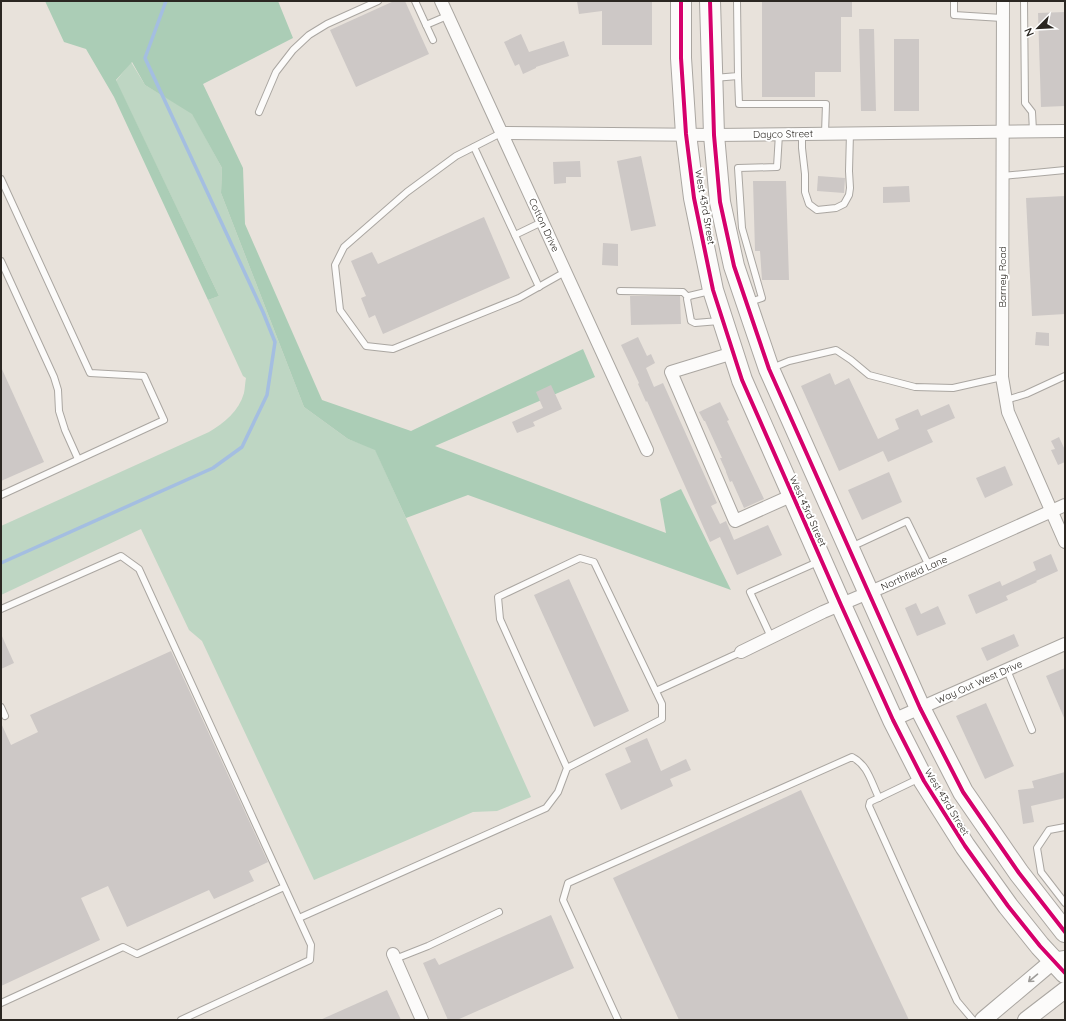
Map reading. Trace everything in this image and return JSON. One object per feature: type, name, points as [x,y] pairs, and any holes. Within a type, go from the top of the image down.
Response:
[{"type":"main road","name":"West 43rd Street","points":[[681,1],[681,58],[686,134],[694,198],[713,290],[742,380],[893,720],[922,777],[965,846],[1003,900],[1040,946],[1061,964]]},
{"type":"main road","name":"West 43rd Street","points":[[710,1],[714,134],[720,202],[734,266],[769,369],[920,708],[963,792],[1019,873],[1065,932]]},
{"type":"main road","points":[[742,380],[769,369]]},
{"type":"street","name":"Cotton Drive","points":[[441,1],[648,450]]},
{"type":"street","name":"Barney Road","points":[[1003,1],[1002,376],[1008,412],[1065,542]]},
{"type":"street","name":"Dayco Street","points":[[501,132],[802,134],[1065,131]]},
{"type":"street","points":[[733,352],[671,372],[735,521],[793,495]]},
{"type":"street","name":"Northfield Lane","points":[[741,652],[841,605],[1065,505]]},
{"type":"street","name":"Way Out West Drive","points":[[893,720],[1065,644]]},
{"type":"street","points":[[394,957],[422,1020]]},
{"type":"street","points":[[983,1020],[1061,964]]},
{"type":"street","points":[[1026,1020],[1065,990]]},
{"type":"lane","points":[[259,112],[276,72],[293,50],[310,35],[327,24],[378,1]]},
{"type":"lane","points":[[415,1],[432,40]]},
{"type":"lane","points":[[737,1],[739,104],[826,104],[825,133]]},
{"type":"lane","points":[[954,1],[954,15],[1002,18]]},
{"type":"lane","points":[[1024,1],[1025,103],[1032,112],[1033,131]]},
{"type":"lane","points":[[426,25],[448,16]]},
{"type":"lane","points":[[712,78],[738,76]]},
{"type":"lane","points":[[501,132],[456,156],[407,192],[344,247],[335,265],[340,310],[366,346],[393,349],[519,298],[565,272]]},
{"type":"lane","points":[[802,134],[805,192],[809,204],[817,210],[836,208],[844,204],[849,195],[850,188],[848,171],[850,133]]},
{"type":"lane","points":[[746,303],[762,298],[742,228],[738,168],[777,166],[779,134]]},
{"type":"lane","points":[[474,147],[539,287]]},
{"type":"lane","points":[[1002,176],[1065,170]]},
{"type":"lane","points":[[1,179],[90,372],[144,376],[164,420],[1,495]]},
{"type":"lane","points":[[515,235],[542,222]]},
{"type":"lane","points":[[1,261],[54,377],[58,390],[59,411],[65,430],[78,459]]},
{"type":"lane","points":[[688,297],[713,290]]},
{"type":"lane","points":[[620,291],[682,292],[688,297]]},
{"type":"lane","points":[[688,297],[687,299],[691,321],[695,323],[723,321]]},
{"type":"lane","points":[[769,369],[788,361],[836,350],[869,375],[915,387],[953,388],[1002,376]]},
{"type":"lane","points":[[1006,400],[1026,394],[1065,376]]},
{"type":"lane","points":[[849,549],[907,521],[929,566]]},
{"type":"lane","points":[[1,610],[121,556],[139,569],[311,945],[310,960],[181,1020]]},
{"type":"lane","points":[[299,918],[546,808],[558,792],[568,768],[662,719],[662,704],[594,562],[580,558],[498,597],[500,619],[568,768]]},
{"type":"lane","points":[[771,637],[750,592],[821,560]]},
{"type":"lane","points":[[656,691],[741,652]]},
{"type":"lane","points":[[1006,670],[1032,730]]},
{"type":"lane","points":[[1,707],[5,716]]},
{"type":"lane","points":[[618,1020],[563,900],[568,883],[852,757],[859,761],[865,769],[879,798]]},
{"type":"lane","points":[[922,777],[870,802],[868,806],[957,1001],[973,1020]]},
{"type":"lane","points":[[1065,827],[1049,830],[1037,848],[1041,872],[1065,902]]},
{"type":"lane","points":[[1,1003],[123,947],[137,954],[284,887]]},
{"type":"lane","points":[[394,957],[428,946],[499,912]]},
{"type":"green space","points":[[45,1],[278,1],[293,38],[203,84],[243,168],[245,224],[322,400],[411,431],[583,349],[595,377],[435,446],[666,533],[660,499],[681,489],[731,590],[468,495],[406,518],[375,450],[348,439],[304,407],[221,193],[222,168],[192,114],[145,85],[132,62],[116,80],[219,296],[208,300],[114,97],[86,49],[64,42]]},
{"type":"green space","points":[[131,62],[145,85],[192,113],[222,168],[221,193],[304,407],[348,439],[375,449],[531,797],[497,811],[473,812],[314,880],[202,641],[189,630],[141,529],[1,595],[1,526],[209,432],[220,425],[235,411],[244,393],[246,378],[243,376],[208,300],[219,296],[116,81]]},
{"type":"building","points":[[394,1],[405,1],[429,54],[356,87],[330,30]]},
{"type":"building","points":[[577,1],[652,1],[652,45],[602,45],[602,11],[579,14]]},
{"type":"building","points":[[762,1],[852,1],[852,17],[841,17],[841,72],[815,72],[815,97],[762,97]]},
{"type":"building","points":[[1065,12],[1065,106],[1041,107],[1038,13]]},
{"type":"building","points":[[859,29],[874,29],[876,111],[861,111]]},
{"type":"building","points":[[521,34],[529,52],[564,41],[569,56],[536,67],[523,74],[519,64],[515,66],[504,42]]},
{"type":"building","points":[[894,39],[919,39],[919,111],[894,111]]},
{"type":"building","points":[[641,156],[656,226],[631,231],[617,161]]},
{"type":"building","points":[[580,161],[581,177],[566,177],[566,183],[554,184],[553,162]]},
{"type":"building","points":[[818,176],[845,178],[844,193],[817,191]]},
{"type":"building","points":[[753,181],[786,181],[789,280],[762,280],[760,251],[755,251]]},
{"type":"building","points":[[909,186],[910,202],[883,203],[883,187]]},
{"type":"building","points":[[1065,196],[1065,314],[1032,316],[1026,198]]},
{"type":"building","points":[[484,217],[510,278],[383,334],[375,315],[369,318],[361,298],[366,296],[351,261],[372,252],[378,264]]},
{"type":"building","points":[[603,243],[618,244],[618,266],[602,265]]},
{"type":"building","points":[[630,296],[680,296],[681,324],[631,325]]},
{"type":"building","points":[[1036,332],[1049,333],[1049,346],[1035,345]]},
{"type":"building","points":[[638,337],[647,356],[651,354],[655,363],[646,368],[654,387],[663,383],[717,503],[711,506],[720,524],[726,521],[734,540],[768,525],[782,555],[737,575],[720,537],[710,542],[621,345]]},
{"type":"building","points":[[1,367],[44,462],[1,481]]},
{"type":"building","points":[[830,373],[835,385],[849,378],[878,439],[899,429],[895,419],[918,409],[921,416],[949,404],[955,418],[927,430],[933,442],[888,462],[883,451],[839,471],[801,386]]},
{"type":"building","points":[[551,385],[562,409],[533,422],[535,426],[517,433],[512,422],[543,408],[536,392]]},
{"type":"building","points":[[720,402],[729,420],[727,421],[764,499],[744,508],[732,481],[730,482],[720,458],[722,458],[705,421],[699,412]]},
{"type":"building","points":[[1059,437],[1065,450],[1065,462],[1058,465],[1051,450],[1055,449],[1051,441]]},
{"type":"building","points":[[1005,466],[1013,485],[985,498],[976,478]]},
{"type":"building","points":[[889,472],[902,502],[862,520],[848,490]]},
{"type":"building","points":[[1051,554],[1058,571],[1006,596],[1008,600],[976,614],[968,595],[1000,581],[1002,586],[1036,570],[1033,562]]},
{"type":"building","points":[[569,579],[629,711],[594,727],[534,595]]},
{"type":"building","points":[[916,603],[921,614],[938,606],[946,624],[917,636],[905,608]]},
{"type":"building","points":[[1,634],[14,663],[1,669]]},
{"type":"building","points":[[1014,634],[1019,646],[987,661],[981,648]]},
{"type":"building","points":[[171,651],[268,862],[249,871],[254,881],[214,899],[209,890],[127,927],[108,886],[81,898],[100,940],[1,986],[1,723],[11,745],[38,732],[30,715]]},
{"type":"building","points":[[1065,668],[1065,720],[1046,676]]},
{"type":"building","points":[[986,703],[1014,766],[985,779],[956,716]]},
{"type":"building","points":[[647,738],[661,771],[686,759],[691,770],[670,779],[673,786],[621,810],[605,774],[631,762],[625,748]]},
{"type":"building","points":[[1065,772],[1065,798],[1031,806],[1034,822],[1023,824],[1018,790],[1034,788],[1032,781]]},
{"type":"building","points":[[801,790],[909,1020],[679,1020],[613,878]]},
{"type":"building","points":[[551,915],[574,968],[457,1020],[448,1020],[423,963],[435,958],[439,965]]},
{"type":"building","points":[[387,990],[401,1020],[320,1020]]},
{"type":"waterway","points":[[1,563],[213,468],[242,447],[267,395],[275,342],[263,312],[145,58],[166,1]]},
{"type":"cycle path","points":[[681,1],[681,58],[686,134],[694,198],[713,290],[742,380],[893,720],[924,781],[965,846],[1008,906],[1040,946],[1065,973]]},
{"type":"cycle path","points":[[710,1],[714,135],[720,202],[734,266],[769,369],[920,708],[963,792],[1019,873],[1065,932]]}]
